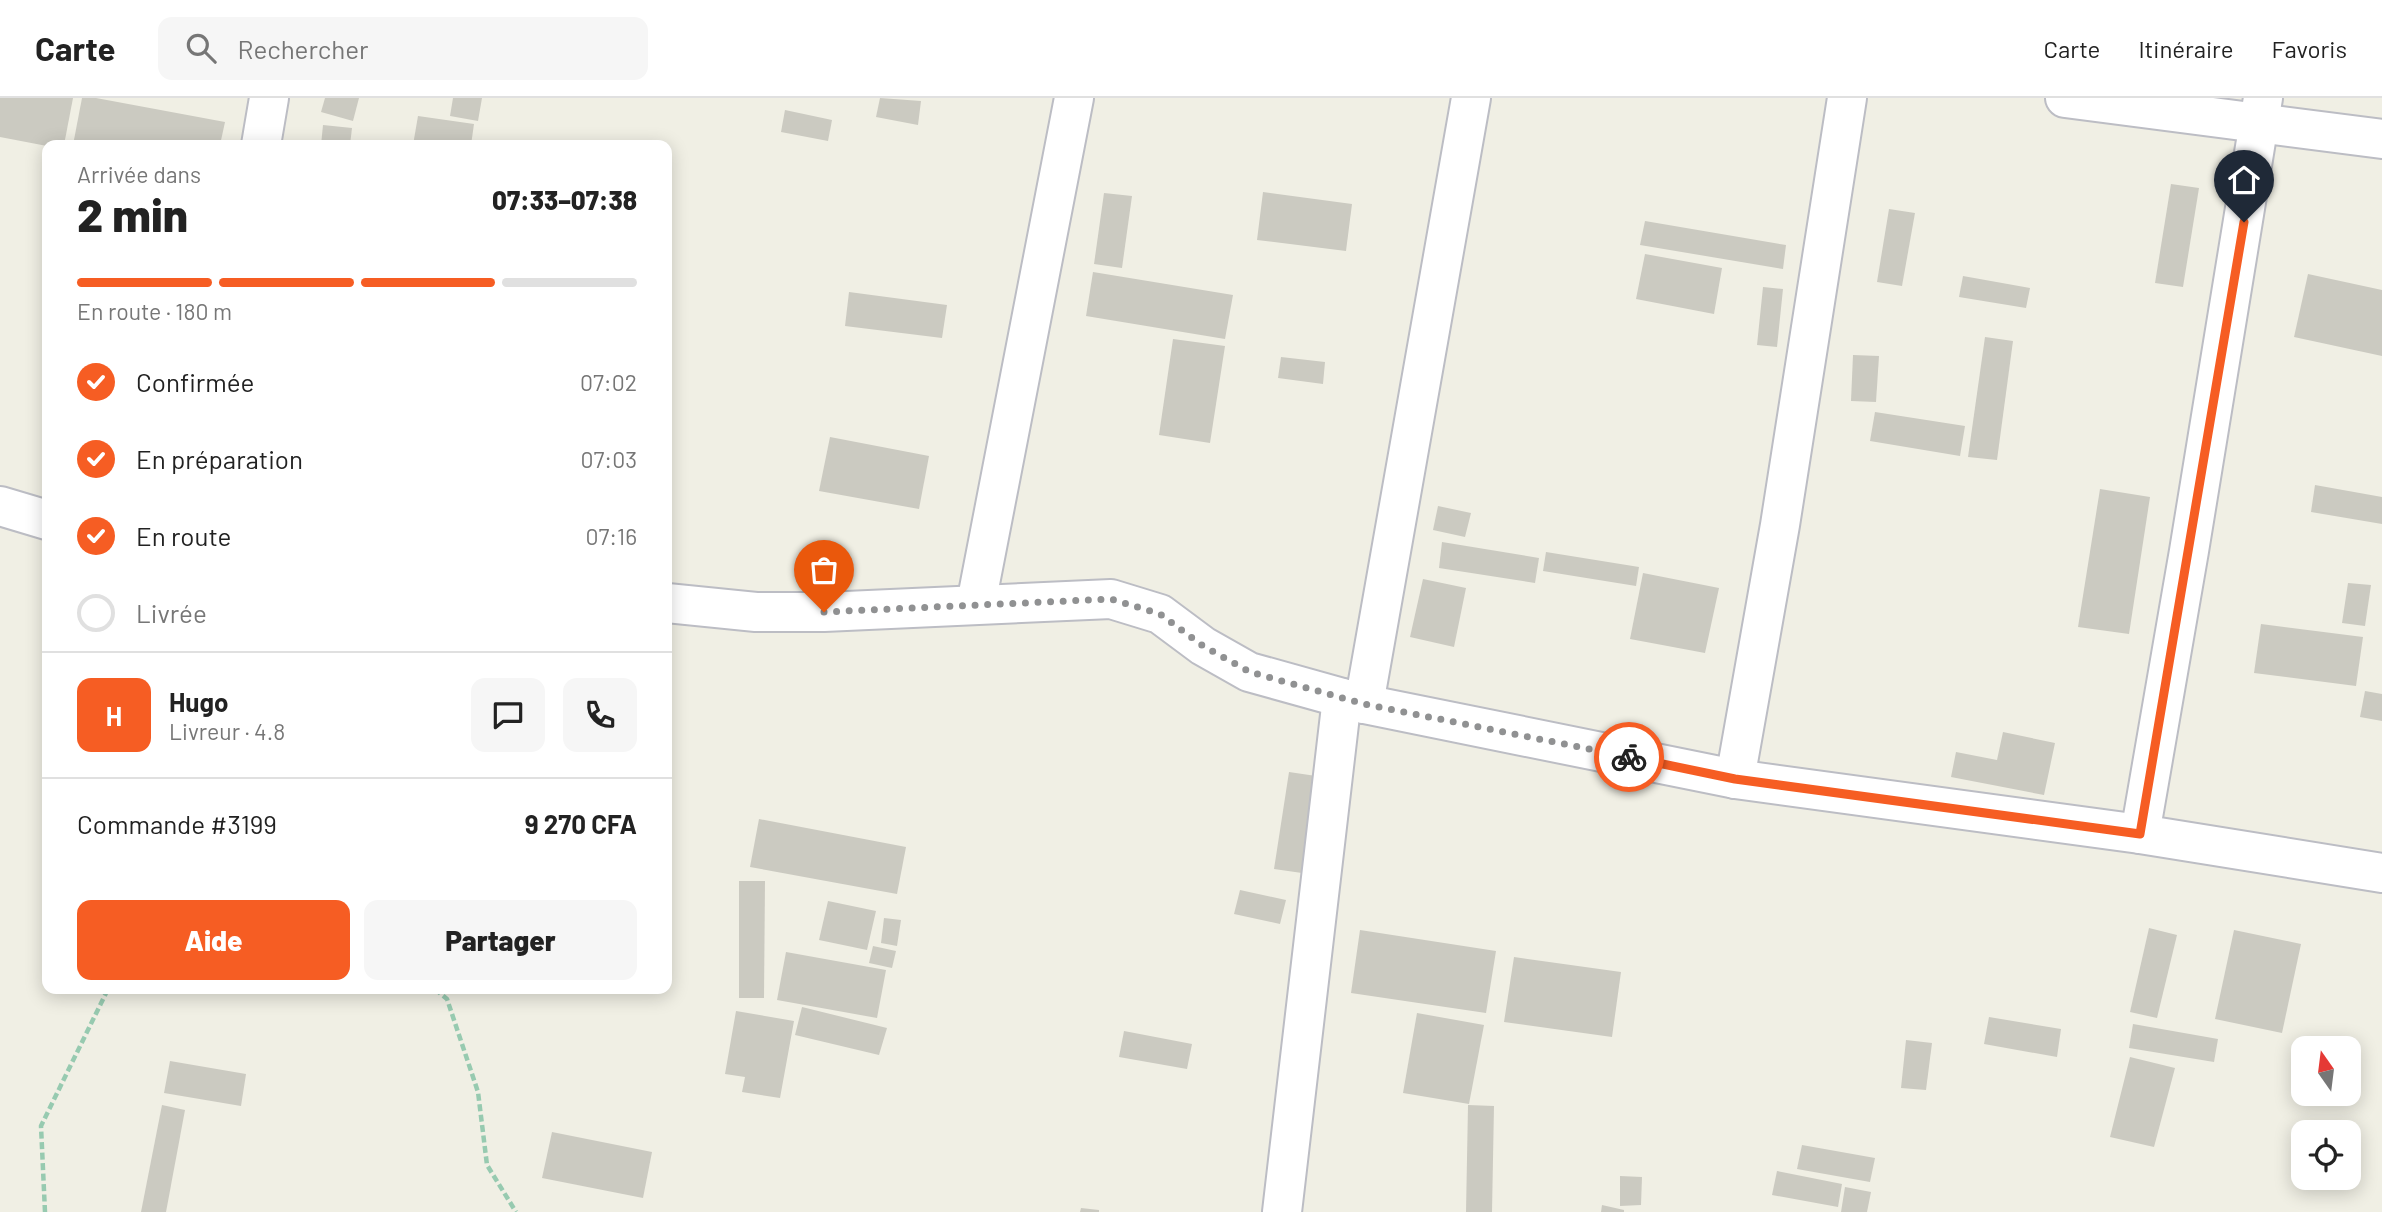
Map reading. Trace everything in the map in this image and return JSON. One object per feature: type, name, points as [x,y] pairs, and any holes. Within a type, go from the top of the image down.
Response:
[{"type":"street","points":[[262,140],[269,98]]},
{"type":"street","points":[[976,604],[1074,98]]},
{"type":"street","points":[[1282,1212],[1353,701],[1471,98]]},
{"type":"street","points":[[1735,779],[1780,526],[1847,98]]},
{"type":"street","points":[[2065,98],[2261,110],[2382,139]]},
{"type":"street","points":[[2140,834],[2261,110]]},
{"type":"street","points":[[0,506],[42,519]]},
{"type":"street","points":[[672,604],[756,612],[824,612],[1111,599],[1160,614],[1203,646],[1250,672],[1353,701],[1735,779],[2140,834],[2382,873]]},
{"type":"path","points":[[44,1212],[41,1126],[106,994]]},
{"type":"path","points":[[441,994],[447,999],[478,1092],[487,1165],[516,1212]]},
{"type":"building","points":[[0,98],[73,98],[65,140],[42,140],[42,145],[0,137]]},
{"type":"building","points":[[82,98],[96,98],[225,122],[221,140],[74,140]]},
{"type":"building","points":[[325,98],[359,98],[353,121],[321,112]]},
{"type":"building","points":[[453,98],[482,98],[478,121],[450,116]]},
{"type":"building","points":[[880,98],[921,101],[918,125],[876,117]]},
{"type":"building","points":[[785,110],[832,120],[828,141],[781,132]]},
{"type":"building","points":[[418,116],[474,124],[472,140],[414,140]]},
{"type":"building","points":[[323,125],[352,128],[351,140],[322,140]]},
{"type":"building","points":[[2171,184],[2199,188],[2183,287],[2155,283]]},
{"type":"building","points":[[1263,192],[1352,204],[1346,251],[1257,240]]},
{"type":"building","points":[[1104,193],[1132,196],[1122,268],[1094,264]]},
{"type":"building","points":[[1889,209],[1915,213],[1902,286],[1877,282]]},
{"type":"building","points":[[1645,221],[1786,245],[1783,269],[1640,245]]},
{"type":"building","points":[[1645,254],[1722,268],[1714,314],[1636,299]]},
{"type":"building","points":[[1093,272],[1233,295],[1225,339],[1086,316]]},
{"type":"building","points":[[2308,274],[2382,290],[2382,356],[2294,337]]},
{"type":"building","points":[[1963,276],[2030,288],[2026,308],[1959,297]]},
{"type":"building","points":[[1763,287],[1783,289],[1777,347],[1757,345]]},
{"type":"building","points":[[849,292],[947,305],[942,338],[845,326]]},
{"type":"building","points":[[1985,337],[2013,341],[1997,460],[1968,457]]},
{"type":"building","points":[[1173,339],[1225,346],[1210,443],[1159,435]]},
{"type":"building","points":[[1853,355],[1879,356],[1876,402],[1851,401]]},
{"type":"building","points":[[1281,357],[1325,362],[1323,384],[1278,378]]},
{"type":"building","points":[[1875,412],[1965,426],[1960,456],[1870,441]]},
{"type":"building","points":[[830,437],[929,456],[919,509],[819,491]]},
{"type":"building","points":[[2315,485],[2382,497],[2382,524],[2311,512]]},
{"type":"building","points":[[2100,489],[2150,497],[2129,634],[2078,627]]},
{"type":"building","points":[[1438,506],[1471,513],[1465,537],[1433,530]]},
{"type":"building","points":[[1442,542],[1539,558],[1535,583],[1439,568]]},
{"type":"building","points":[[1546,552],[1639,567],[1636,586],[1543,571]]},
{"type":"building","points":[[1643,573],[1719,588],[1705,653],[1630,639]]},
{"type":"building","points":[[1423,579],[1466,588],[1454,647],[1410,637]]},
{"type":"building","points":[[2348,583],[2371,585],[2365,626],[2342,623]]},
{"type":"building","points":[[2261,624],[2363,637],[2356,686],[2254,673]]},
{"type":"building","points":[[2365,691],[2382,694],[2382,721],[2360,717]]},
{"type":"building","points":[[2003,732],[2055,743],[2044,795],[1951,777],[1956,752],[1997,760]]},
{"type":"building","points":[[1289,772],[1316,776],[1302,873],[1274,869]]},
{"type":"building","points":[[759,819],[906,847],[897,894],[750,867]]},
{"type":"building","points":[[739,881],[765,881],[764,998],[739,998]]},
{"type":"building","points":[[1240,890],[1286,900],[1280,924],[1234,914]]},
{"type":"building","points":[[828,901],[876,911],[867,950],[819,940]]},
{"type":"building","points":[[884,918],[901,920],[897,946],[881,943]]},
{"type":"building","points":[[2149,928],[2177,935],[2157,1018],[2130,1012]]},
{"type":"building","points":[[1360,930],[1496,951],[1486,1013],[1351,993]]},
{"type":"building","points":[[2234,930],[2301,944],[2282,1033],[2215,1019]]},
{"type":"building","points":[[873,946],[896,951],[892,968],[869,963]]},
{"type":"building","points":[[786,952],[886,970],[877,1018],[777,1000]]},
{"type":"building","points":[[1514,957],[1621,972],[1612,1037],[1504,1022]]},
{"type":"building","points":[[802,1007],[887,1028],[879,1055],[795,1035]]},
{"type":"building","points":[[736,1011],[794,1021],[780,1098],[742,1092],[745,1077],[725,1074]]},
{"type":"building","points":[[1417,1013],[1484,1025],[1469,1104],[1403,1093]]},
{"type":"building","points":[[1989,1017],[2061,1029],[2057,1057],[1984,1044]]},
{"type":"building","points":[[2133,1024],[2218,1039],[2214,1062],[2129,1048]]},
{"type":"building","points":[[1124,1031],[1192,1044],[1187,1069],[1119,1057]]},
{"type":"building","points":[[1906,1040],[1932,1043],[1926,1090],[1901,1088]]},
{"type":"building","points":[[2130,1057],[2175,1068],[2154,1147],[2110,1137]]},
{"type":"building","points":[[170,1061],[246,1074],[241,1106],[164,1093]]},
{"type":"building","points":[[162,1105],[185,1110],[166,1212],[141,1212]]},
{"type":"building","points":[[1468,1105],[1494,1106],[1492,1212],[1466,1212]]},
{"type":"building","points":[[552,1132],[652,1152],[643,1198],[542,1178]]},
{"type":"building","points":[[1802,1145],[1875,1158],[1870,1182],[1797,1169]]},
{"type":"building","points":[[1777,1171],[1842,1184],[1838,1207],[1772,1195]]},
{"type":"building","points":[[1620,1176],[1642,1177],[1641,1205],[1620,1206]]},
{"type":"building","points":[[1845,1187],[1871,1192],[1867,1212],[1841,1212]]},
{"type":"building","points":[[1602,1205],[1624,1210],[1624,1212],[1601,1212]]},
{"type":"building","points":[[1081,1208],[1099,1210],[1099,1212],[1080,1212]]},
{"type":"way so far","points":[[824,612],[1111,599],[1160,614],[1203,646],[1250,672],[1364,704],[1629,757]]},
{"type":"route","points":[[1629,757],[1735,779],[2140,834],[2244,222]]}]
